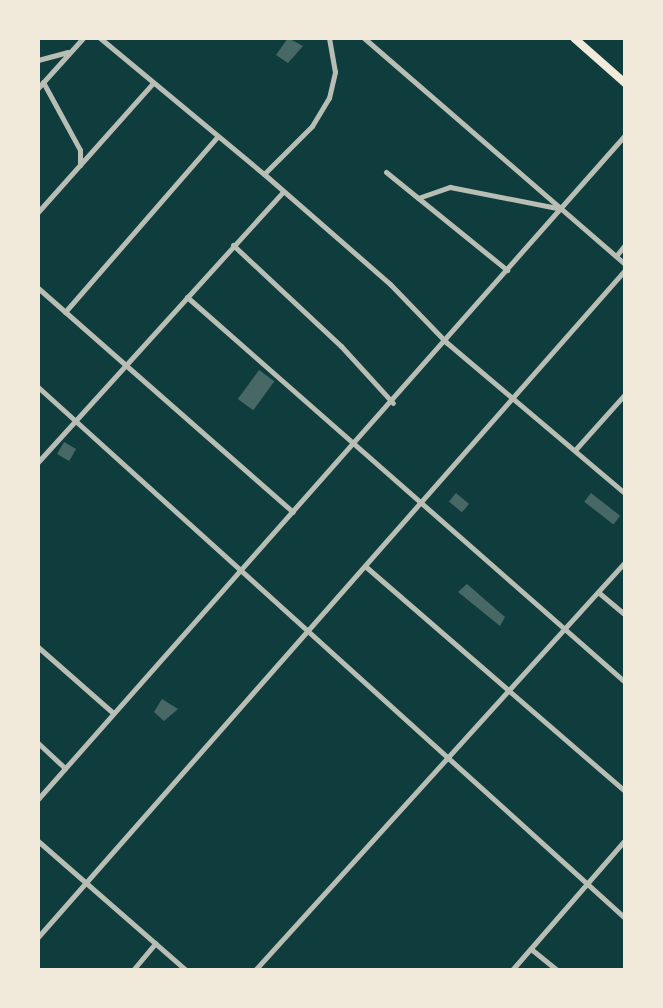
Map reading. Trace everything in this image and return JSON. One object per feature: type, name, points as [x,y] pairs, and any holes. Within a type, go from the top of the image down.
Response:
[{"type":"main road","points":[[574,38],[625,83]]},
{"type":"street","points":[[80,166],[80,150],[41,85],[83,38]]},
{"type":"street","points":[[100,38],[264,174],[282,193],[390,284],[446,342],[625,493]]},
{"type":"street","points":[[264,174],[312,126],[329,98],[335,72],[329,38]]},
{"type":"street","points":[[38,937],[625,267],[364,38]]},
{"type":"street","points":[[38,60],[72,50]]},
{"type":"street","points":[[38,212],[153,83]]},
{"type":"street","points":[[38,799],[393,403],[625,135]]},
{"type":"street","points":[[65,312],[217,137]]},
{"type":"street","points":[[386,172],[507,270]]},
{"type":"street","points":[[418,198],[450,187],[560,208]]},
{"type":"street","points":[[38,462],[282,193]]},
{"type":"street","points":[[233,245],[341,346],[393,403]]},
{"type":"street","points":[[616,256],[625,245]]},
{"type":"street","points":[[38,288],[293,512]]},
{"type":"street","points":[[187,297],[625,682]]},
{"type":"street","points":[[38,387],[625,918]]},
{"type":"street","points":[[575,450],[625,394]]},
{"type":"street","points":[[255,970],[625,562]]},
{"type":"street","points":[[365,566],[625,791]]},
{"type":"street","points":[[598,592],[625,615]]},
{"type":"street","points":[[38,647],[113,713]]},
{"type":"street","points":[[38,743],[65,768]]},
{"type":"street","points":[[512,970],[625,840]]},
{"type":"street","points":[[38,841],[186,970]]},
{"type":"street","points":[[133,970],[156,943]]},
{"type":"street","points":[[531,949],[557,970]]},
{"type":"building","points":[[288,38],[303,46],[288,63],[276,55]]},
{"type":"building","points":[[259,370],[274,381],[253,410],[238,399]]},
{"type":"building","points":[[64,442],[76,449],[69,461],[57,454]]},
{"type":"building","points":[[456,493],[469,504],[462,512],[449,501]]},
{"type":"building","points":[[591,493],[620,516],[613,524],[584,502]]},
{"type":"building","points":[[467,584],[505,617],[500,626],[458,592]]},
{"type":"building","points":[[162,699],[178,709],[164,721],[154,712]]}]
